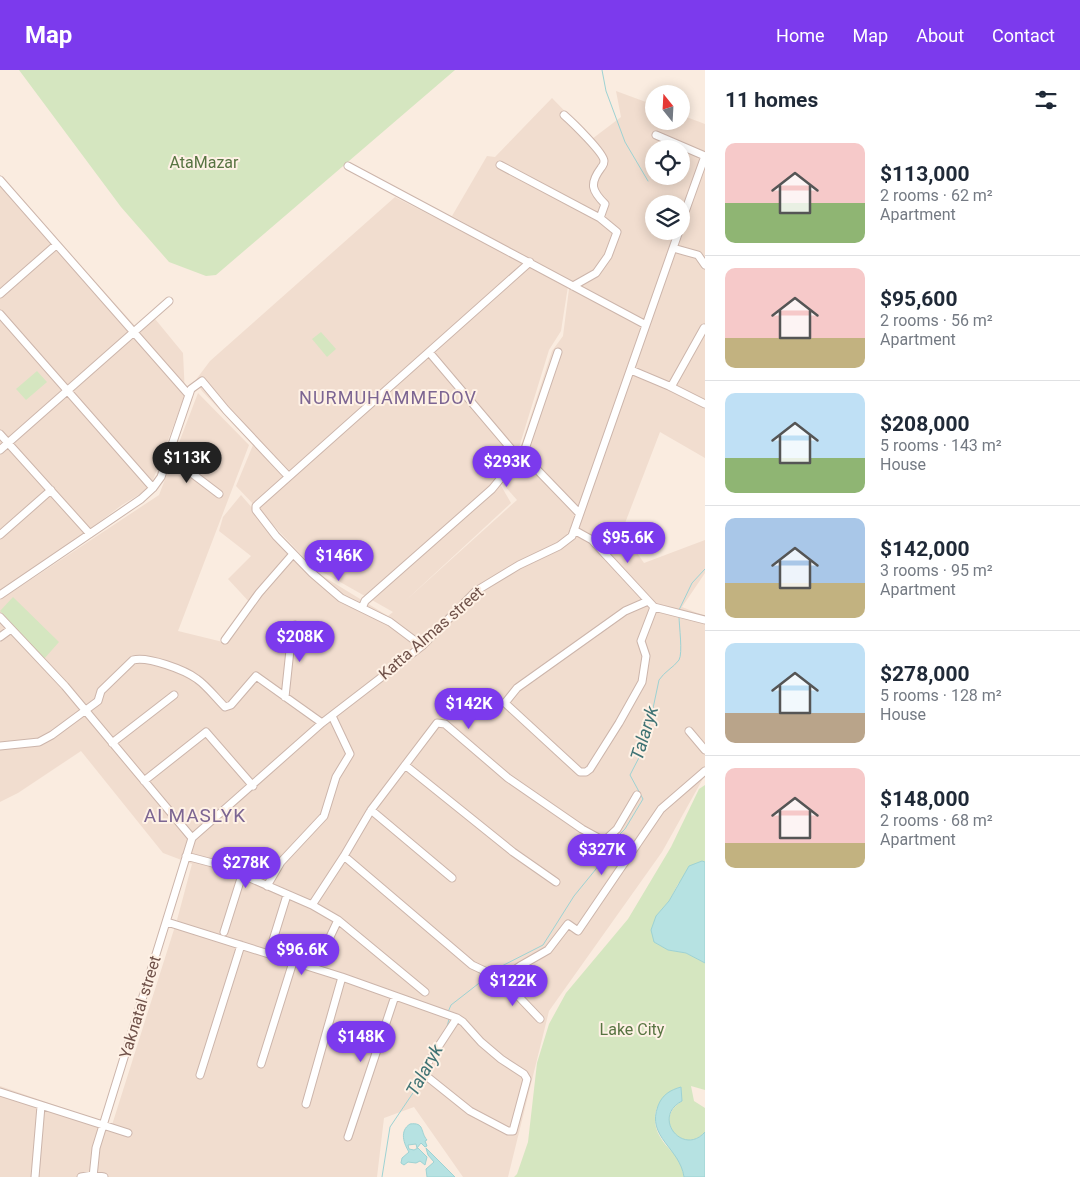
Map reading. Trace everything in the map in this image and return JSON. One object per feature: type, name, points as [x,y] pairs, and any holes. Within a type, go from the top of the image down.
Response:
[{"type":"street","points":[[564,114],[592,143],[604,159],[604,164],[592,181],[597,196],[606,204],[600,218]]},
{"type":"street","points":[[656,135],[705,156],[690,198]]},
{"type":"street","points":[[500,165],[600,218],[617,232],[608,256],[596,273],[573,286]]},
{"type":"street","points":[[348,166],[646,325]]},
{"type":"street","points":[[0,180],[189,395]]},
{"type":"street","name":"Katta Almas street","points":[[192,838],[322,723],[422,646],[476,591],[519,565],[567,542],[574,530],[591,483],[675,240]]},
{"type":"street","points":[[0,294],[56,245]]},
{"type":"street","points":[[672,248],[698,255],[705,265]]},
{"type":"street","points":[[422,646],[390,622],[341,598],[293,554],[271,530],[256,510],[256,506],[530,262]]},
{"type":"street","points":[[0,450],[169,301]]},
{"type":"street","points":[[0,314],[153,488]]},
{"type":"street","points":[[672,387],[704,328]]},
{"type":"street","points":[[429,352],[521,456],[579,513]]},
{"type":"street","points":[[362,608],[365,601],[492,489],[521,456],[558,352]]},
{"type":"street","points":[[631,370],[672,387],[705,404]]},
{"type":"street","points":[[0,595],[90,534],[153,488],[161,477],[189,395],[192,389],[202,381],[226,410],[288,476]]},
{"type":"street","points":[[0,434],[90,534]]},
{"type":"street","points":[[169,456],[219,494]]},
{"type":"street","points":[[0,535],[51,490]]},
{"type":"street","points":[[574,530],[592,540],[651,604],[678,614],[705,620]]},
{"type":"street","points":[[225,640],[259,593],[293,554]]},
{"type":"street","points":[[651,604],[641,641],[646,656],[642,682],[590,769],[586,772],[580,772],[505,702],[517,688],[625,610],[651,604]]},
{"type":"street","points":[[0,617],[84,710],[192,838]]},
{"type":"street","points":[[285,696],[290,650],[295,626]]},
{"type":"street","points":[[0,637],[11,629]]},
{"type":"street","points":[[0,746],[38,742],[52,735],[98,701],[102,691],[133,660],[138,658],[158,661],[196,678],[225,707],[230,706],[256,676],[322,723]]},
{"type":"street","points":[[112,743],[174,695]]},
{"type":"street","points":[[267,886],[281,862],[324,816],[336,776],[350,754],[332,716]]},
{"type":"street","points":[[312,906],[371,810],[437,723],[445,724],[508,778],[582,829],[604,841],[617,829],[637,795]]},
{"type":"street","points":[[689,731],[705,750]]},
{"type":"street","points":[[144,781],[206,732],[253,786]]},
{"type":"street","points":[[405,765],[513,852],[556,882]]},
{"type":"street","points":[[502,979],[548,950],[568,924],[578,930],[661,809],[705,771]]},
{"type":"street","points":[[371,810],[452,878]]},
{"type":"street","name":"Yakлatal street","points":[[93,1176],[95,1154],[192,838]]},
{"type":"street","points":[[186,856],[220,865],[312,906],[338,920],[425,992]]},
{"type":"street","points":[[344,856],[472,965],[502,979],[540,1020]]},
{"type":"street","points":[[224,932],[242,876]]},
{"type":"street","points":[[273,940],[286,895]]},
{"type":"street","points":[[321,956],[338,920]]},
{"type":"street","points":[[167,922],[342,977],[454,1017],[463,1022],[481,1042],[501,1059],[524,1074],[527,1079],[513,1132],[470,1111],[425,1075],[427,1064],[454,1017]]},
{"type":"street","points":[[200,1075],[241,945]]},
{"type":"street","points":[[261,1064],[293,962]]},
{"type":"street","points":[[306,1104],[342,977]]},
{"type":"street","points":[[348,1137],[394,996]]},
{"type":"street","points":[[0,1092],[128,1133]]},
{"type":"street","points":[[36,1177],[41,1106]]},
{"type":"street","points":[[81,1177],[104,1177]]},
{"type":"shaded area","points":[[616,91],[645,102],[645,130],[690,130],[690,118],[705,124],[705,458],[660,432],[622,531],[644,563],[705,540],[705,573],[682,607],[705,616],[705,775],[662,852],[549,1011],[508,1177],[463,1177],[414,1107],[384,1118],[377,1177],[0,1177],[0,1086],[112,1125],[177,920],[192,864],[163,853],[81,751],[18,793],[0,802],[0,600],[159,495],[198,393],[249,445],[178,631],[227,643],[252,605],[228,579],[251,556],[219,531],[223,517],[241,495],[298,561],[388,616],[393,612],[312,566],[236,486],[253,445],[202,391],[195,381],[210,361],[395,197],[568,286],[561,331],[549,350],[513,467],[500,484],[511,503],[404,602],[517,500],[503,484],[525,462],[519,452],[552,351],[563,336],[570,281],[452,216],[487,156],[495,157],[552,98],[592,139],[621,117]]},
{"type":"shaded area","points":[[0,175],[136,327],[151,314],[183,353],[185,395],[150,488],[122,505],[0,596]]},
{"type":"green space","name":"AtaMazar","points":[[19,70],[455,70],[216,275],[206,276],[169,262],[121,207]]},
{"type":"green space","points":[[321,332],[336,349],[327,357],[312,339]]},
{"type":"green space","points":[[37,371],[47,382],[26,400],[16,389]]},
{"type":"green space","points":[[13,597],[59,642],[44,659],[0,611]]},
{"type":"green space","name":"Lake City","points":[[705,785],[705,862],[701,861],[678,884],[669,901],[656,916],[654,942],[668,950],[686,953],[705,963],[705,1090],[691,1086],[694,1101],[705,1108],[705,1132],[697,1138],[688,1140],[680,1138],[674,1133],[670,1125],[670,1117],[673,1109],[682,1101],[681,1087],[663,1099],[656,1111],[655,1118],[658,1133],[680,1162],[684,1177],[514,1177],[517,1174],[528,1142],[537,1063],[549,1024],[566,993],[628,919],[671,847],[699,789]]},
{"type":"water","points":[[702,861],[705,862],[705,963],[686,953],[668,950],[654,942],[651,930],[656,916],[669,901],[689,866]]},
{"type":"water","points":[[681,1087],[682,1101],[673,1108],[669,1116],[670,1124],[674,1132],[688,1140],[696,1139],[705,1132],[705,1177],[684,1177],[677,1158],[656,1126],[658,1106],[662,1099],[670,1091]]},
{"type":"water","points":[[410,1124],[420,1126],[427,1140],[425,1141],[427,1146],[425,1147],[421,1143],[417,1148],[416,1144],[408,1145],[409,1149],[414,1150],[418,1148],[427,1157],[425,1165],[420,1161],[416,1163],[408,1162],[404,1165],[401,1163],[402,1158],[409,1152],[404,1141],[404,1130]]},
{"type":"water","points":[[426,1148],[455,1177],[427,1177],[426,1169],[434,1162],[428,1155]]},
{"type":"waterway","points":[[602,70],[606,91],[625,142],[645,176]]},
{"type":"waterway","name":"Talaryk","points":[[679,610],[692,583],[705,569]]},
{"type":"waterway","name":"Talaryk","points":[[494,970],[543,945],[574,896],[625,829],[643,799],[630,775],[645,746],[659,680],[677,663],[680,657],[679,616]]},
{"type":"waterway","name":"Talaryk","points":[[448,1012],[451,1005],[487,977]]},
{"type":"waterway","name":"Talaryk","points":[[447,1027],[449,1019]]},
{"type":"waterway","name":"Talaryk","points":[[382,1177],[390,1127],[417,1087],[423,1067]]},
{"type":"district","name":"NURMUHAMMEDOV","points":[[388,397]]},
{"type":"district","name":"ALMASLYK","points":[[195,815]]}]
